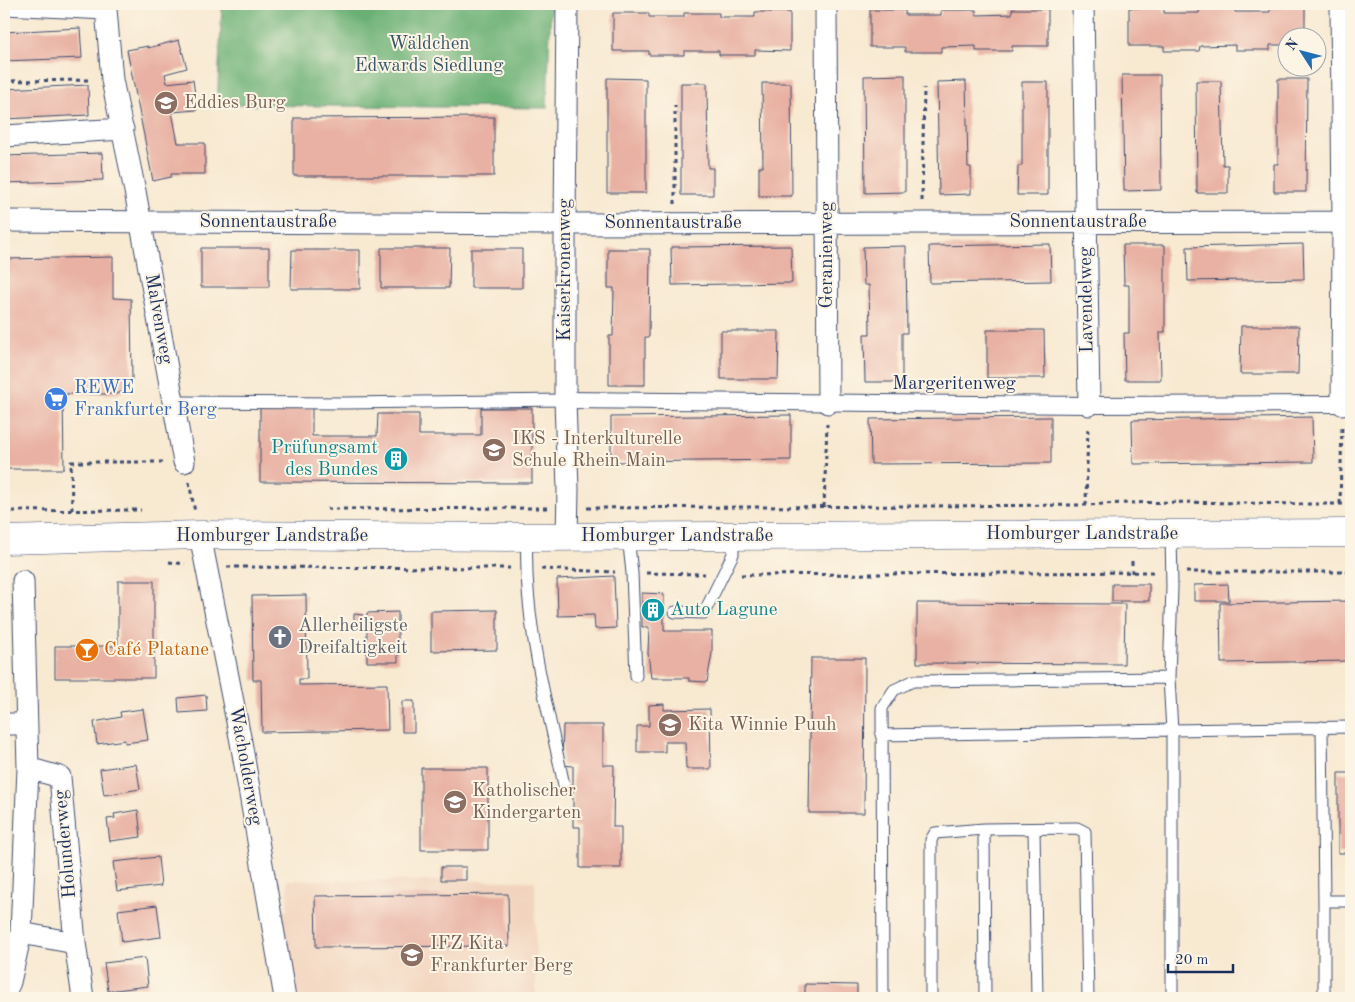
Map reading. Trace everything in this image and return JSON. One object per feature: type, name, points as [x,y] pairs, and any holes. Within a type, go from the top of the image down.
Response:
[{"type":"street","name":"Malvenweg","points":[[4,4],[106,8],[112,80],[123,129],[184,462]]},
{"type":"street","name":"Kaiserkronenweg","points":[[567,4],[565,224],[567,537]]},
{"type":"street","name":"Geranienweg","points":[[826,4],[828,403]]},
{"type":"street","name":"Lavendelweg","points":[[1083,4],[1089,405]]},
{"type":"street","points":[[1341,4],[1342,404]]},
{"type":"street","points":[[4,136],[123,129]]},
{"type":"street","name":"Sonnentaustraße","points":[[4,220],[565,224],[675,222],[1343,222]]},
{"type":"street","name":"Margeritenweg","points":[[565,400],[1089,405],[1342,404]]},
{"type":"street","name":"Homburger Landstraße","points":[[4,540],[197,522],[527,537],[1351,533]]},
{"type":"street","name":"Wacholderweg","points":[[197,522],[241,742],[285,998]]},
{"type":"street","name":"Holunderweg","points":[[4,996],[10,982],[21,933],[28,768],[23,581]]},
{"type":"street","points":[[4,724],[26,724]]},
{"type":"street","name":"Holunderweg","points":[[28,768],[60,777],[75,943],[83,998]]},
{"type":"street","points":[[21,933],[75,943]]},
{"type":"lane","points":[[174,402],[345,403],[565,400]]},
{"type":"lane","points":[[1171,533],[1172,587],[1169,678],[1172,731],[1172,998]]},
{"type":"lane","points":[[628,536],[632,573],[636,676]]},
{"type":"lane","points":[[675,612],[704,613],[733,554],[733,536]]},
{"type":"lane","points":[[527,537],[526,568],[530,619],[565,790]]},
{"type":"lane","points":[[883,998],[881,735],[882,708],[894,690],[912,681],[1169,678]]},
{"type":"lane","points":[[1322,727],[1324,998]]},
{"type":"lane","points":[[881,735],[1351,727]]},
{"type":"lane","points":[[1034,828],[1037,998]]},
{"type":"lane","points":[[931,998],[931,840],[935,833],[984,829],[1077,828],[1085,832],[1088,998]]},
{"type":"lane","points":[[984,829],[985,998]]},
{"type":"lane","points":[[1324,901],[1351,901]]},
{"type":"path","points":[[4,81],[112,80]]},
{"type":"path","points":[[921,222],[924,88]]},
{"type":"path","points":[[675,105],[675,222]]},
{"type":"path","points":[[824,507],[828,403]]},
{"type":"path","points":[[1086,505],[1089,405]]},
{"type":"path","points":[[1340,504],[1342,449]]},
{"type":"path","points":[[72,510],[71,462],[184,462],[197,522]]},
{"type":"path","points":[[592,508],[1086,505],[1189,501],[1351,504]]},
{"type":"path","points":[[458,560],[458,568]]},
{"type":"path","points":[[239,568],[513,568]]},
{"type":"path","points":[[544,569],[722,575],[1147,572]]},
{"type":"path","points":[[1195,572],[1351,572]]},
{"type":"shaded area","name":"IFZ Kita Frankfurter Berg","points":[[287,880],[535,881],[536,998],[297,998],[280,911],[288,910]]},
{"type":"green space","name":"Wäldchen Edwards Siedlung","points":[[222,4],[551,4],[547,108],[217,105]]},
{"type":"building","points":[[1200,7],[1235,7],[1235,12],[1270,12],[1270,7],[1305,7],[1305,28],[1278,28],[1278,45],[1270,45],[1270,50],[1235,50],[1235,45],[1200,46],[1199,51],[1164,51],[1164,46],[1129,46],[1129,8],[1164,8],[1164,13],[1199,13]]},
{"type":"building","points":[[1012,9],[1048,9],[1048,46],[1012,46],[1012,51],[976,51],[976,46],[941,47],[941,52],[905,52],[905,47],[870,47],[870,10],[905,10],[905,15],[941,15],[941,10],[976,10],[976,15],[1012,14]]},
{"type":"building","points":[[755,12],[790,12],[790,51],[755,50],[755,55],[719,55],[719,51],[684,51],[684,55],[649,55],[649,51],[613,51],[613,13],[649,13],[649,17],[684,17],[684,13],[719,13],[719,17],[755,17]]},
{"type":"building","points":[[80,28],[82,58],[4,61],[4,32]]},
{"type":"building","points":[[179,40],[187,68],[165,74],[167,83],[193,80],[197,110],[172,112],[178,143],[205,143],[205,174],[171,174],[171,177],[153,181],[127,50],[148,46],[148,48]]},
{"type":"building","points":[[905,75],[905,192],[865,193],[864,76]]},
{"type":"building","points":[[1122,75],[1160,75],[1161,190],[1124,191]]},
{"type":"building","points":[[607,78],[646,79],[646,193],[607,193]]},
{"type":"building","points":[[1278,79],[1307,79],[1306,192],[1274,192],[1274,164],[1278,164]]},
{"type":"building","points":[[966,81],[968,167],[971,167],[971,194],[939,195],[937,82]]},
{"type":"building","points":[[1196,81],[1221,81],[1223,165],[1228,165],[1228,193],[1197,193]]},
{"type":"building","points":[[1022,82],[1048,82],[1048,195],[1017,195],[1018,166],[1022,166]]},
{"type":"building","points":[[681,83],[707,83],[708,168],[713,168],[713,195],[681,195]]},
{"type":"building","points":[[762,83],[791,83],[792,196],[759,196],[759,167],[763,167]]},
{"type":"building","points":[[88,85],[89,115],[4,119],[4,89]]},
{"type":"building","points":[[494,117],[494,176],[294,176],[294,118]]},
{"type":"building","points":[[102,153],[103,180],[4,183],[4,156]]},
{"type":"building","points":[[1050,244],[1051,281],[930,283],[929,246]]},
{"type":"building","points":[[1303,244],[1304,279],[1188,281],[1187,247]]},
{"type":"building","points":[[1123,245],[1165,245],[1165,332],[1160,332],[1161,380],[1125,380],[1124,333],[1129,333],[1129,285],[1124,285]]},
{"type":"building","points":[[791,246],[792,283],[672,285],[671,247]]},
{"type":"building","points":[[906,246],[907,333],[902,333],[902,382],[865,382],[864,334],[870,334],[869,285],[864,285],[863,247]]},
{"type":"building","points":[[201,248],[269,248],[269,287],[201,287]]},
{"type":"building","points":[[381,248],[450,248],[449,288],[381,288]]},
{"type":"building","points":[[471,249],[522,249],[522,288],[471,288]]},
{"type":"building","points":[[608,249],[650,249],[649,337],[645,337],[645,385],[609,385],[609,336],[613,336],[614,288],[608,288]]},
{"type":"building","points":[[292,250],[360,250],[360,289],[291,289]]},
{"type":"building","points":[[113,257],[113,298],[131,299],[131,385],[125,391],[116,394],[63,394],[64,469],[4,469],[4,259]]},
{"type":"building","points":[[1241,326],[1299,326],[1298,374],[1240,374]]},
{"type":"building","points":[[987,330],[1044,330],[1045,378],[987,378]]},
{"type":"building","points":[[721,331],[779,331],[778,379],[721,379]]},
{"type":"building","name":"Prüfungsamt des Bundes","points":[[260,408],[312,408],[312,436],[377,436],[378,414],[419,414],[419,435],[481,435],[481,408],[532,408],[532,483],[260,482]]},
{"type":"building","points":[[791,415],[791,460],[611,462],[611,417]]},
{"type":"building","points":[[1051,417],[1051,463],[871,464],[870,419]]},
{"type":"building","points":[[1312,417],[1313,462],[1133,464],[1132,420]]},
{"type":"building","points":[[614,576],[616,628],[595,629],[594,615],[558,616],[557,579]]},
{"type":"building","points":[[118,581],[154,581],[154,678],[55,678],[55,646],[118,646]]},
{"type":"building","points":[[1112,584],[1149,584],[1149,601],[1112,601]]},
{"type":"building","points":[[1228,584],[1229,601],[1194,601],[1194,585]]},
{"type":"building","points":[[642,593],[664,594],[664,631],[712,631],[712,653],[707,682],[689,681],[689,678],[651,678],[648,653],[649,627],[642,627]]},
{"type":"building","points":[[306,595],[307,679],[299,679],[299,685],[387,684],[388,730],[262,732],[261,680],[253,680],[252,596]]},
{"type":"building","points":[[1351,601],[1351,661],[1221,663],[1220,603]]},
{"type":"building","points":[[917,603],[1125,604],[1124,664],[917,663]]},
{"type":"building","points":[[497,610],[497,650],[431,651],[431,611]]},
{"type":"building","points":[[398,612],[398,662],[367,662],[367,613]]},
{"type":"building","points":[[354,614],[363,615],[362,624],[354,623]]},
{"type":"building","points":[[811,658],[865,658],[864,813],[809,813]]},
{"type":"building","points":[[206,695],[207,711],[179,713],[178,698]]},
{"type":"building","points":[[402,701],[414,701],[414,732],[402,732]]},
{"type":"building","points":[[664,704],[664,710],[710,709],[711,769],[686,769],[685,742],[665,742],[665,752],[637,752],[637,726],[649,726],[649,705]]},
{"type":"building","points":[[143,709],[148,740],[125,743],[125,740],[97,744],[94,722],[121,717],[120,712]]},
{"type":"building","points":[[563,725],[603,725],[603,765],[614,765],[613,827],[621,827],[621,868],[580,868],[580,827],[573,827],[573,766],[562,765]]},
{"type":"building","points":[[136,764],[140,789],[104,795],[100,769]]},
{"type":"building","points":[[421,768],[488,768],[488,850],[421,850]]},
{"type":"building","points":[[1338,773],[1351,773],[1351,853],[1338,853]]},
{"type":"building","points":[[138,810],[141,837],[110,841],[107,819],[115,818],[114,814]]},
{"type":"building","points":[[158,857],[161,886],[117,891],[113,862]]},
{"type":"building","points":[[441,867],[466,867],[466,880],[441,880]]},
{"type":"building","points":[[508,894],[509,946],[316,947],[315,896]]},
{"type":"building","points":[[157,905],[161,937],[122,942],[118,910]]},
{"type":"building","points":[[145,958],[148,986],[108,991],[104,963]]},
{"type":"building","points":[[805,984],[857,985],[857,998],[805,998]]},
{"type":"place","name":"Eddies Burg","points":[[166,103]]},
{"type":"place","name":"REWE Frankfurter Berg","points":[[56,399]]},
{"type":"place","name":"IKS - Interkulturelle Schule Rhein Main","points":[[494,450]]},
{"type":"place","name":"Prüfungsamt des Bundes","points":[[396,459]]},
{"type":"place","name":"Auto Lagune","points":[[653,610]]},
{"type":"place","name":"Allerheiligste Dreifaltigkeit","points":[[280,637]]},
{"type":"place","name":"Café Platane","points":[[87,650]]},
{"type":"place","name":"Kita Winnie Puuh","points":[[670,725]]},
{"type":"place","name":"Katholischer Kindergarten","points":[[455,802]]},
{"type":"place","name":"IFZ Kita Frankfurter Berg","points":[[412,955]]}]
